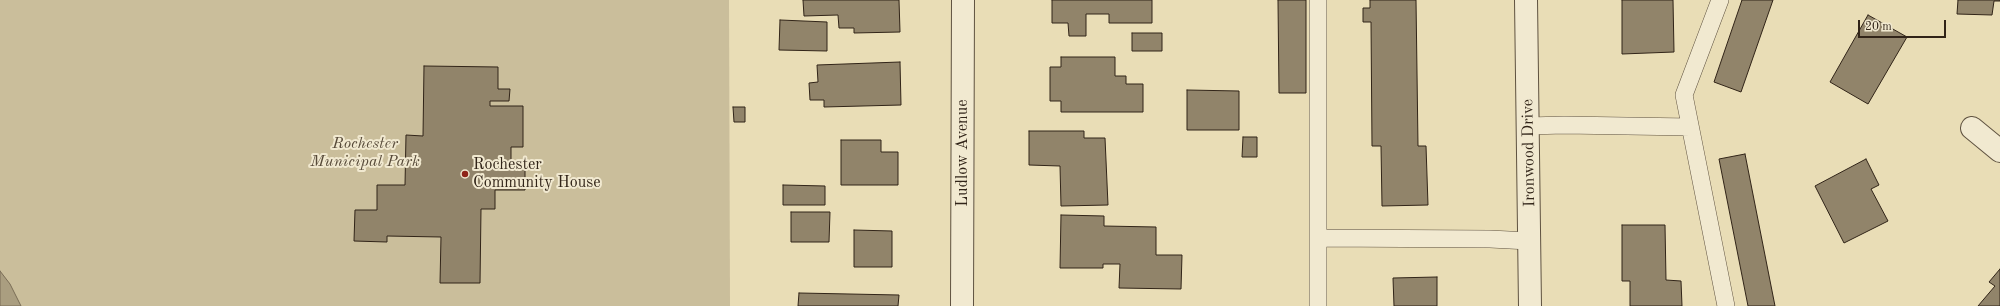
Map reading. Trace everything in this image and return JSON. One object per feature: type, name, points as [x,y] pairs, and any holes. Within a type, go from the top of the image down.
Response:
[{"type":"street","name":"Ludlow Avenue","points":[[962,306],[963,0]]},
{"type":"street","name":"Ironwood Drive","points":[[1526,0],[1529,126],[1530,306]]},
{"type":"street","points":[[1972,128],[2000,151]]},
{"type":"lane","points":[[1318,0],[1318,306]]},
{"type":"lane","points":[[1720,0],[1684,95],[1726,306]]},
{"type":"lane","points":[[1529,126],[1564,125],[1690,127]]},
{"type":"lane","points":[[1318,238],[1490,239],[1529,242]]},
{"type":"green space","name":"Rochester Municipal Park","points":[[0,0],[729,0],[730,306],[0,306]]},
{"type":"shaded area","points":[[0,271],[10,284],[21,306],[0,306]]},
{"type":"building","points":[[803,0],[899,0],[900,32],[854,33],[854,28],[839,28],[838,15],[804,16]]},
{"type":"building","points":[[1052,0],[1152,0],[1152,23],[1109,23],[1109,14],[1086,14],[1086,36],[1069,36],[1068,23],[1052,23]]},
{"type":"building","points":[[1278,0],[1306,0],[1306,93],[1279,93]]},
{"type":"building","points":[[1370,0],[1416,0],[1418,146],[1426,146],[1428,205],[1382,206],[1381,146],[1372,146],[1371,22],[1363,22],[1363,8],[1370,8]]},
{"type":"building","points":[[1622,0],[1673,0],[1674,52],[1622,54]]},
{"type":"building","points":[[1742,0],[1773,0],[1741,92],[1714,82]]},
{"type":"building","points":[[1958,0],[2000,1],[1994,1],[1992,15],[1957,14]]},
{"type":"building","points":[[1868,15],[1907,37],[1868,104],[1830,82]]},
{"type":"building","points":[[780,20],[827,22],[827,51],[779,50]]},
{"type":"building","points":[[1132,33],[1162,33],[1162,51],[1132,51]]},
{"type":"building","points":[[1061,57],[1115,57],[1115,76],[1126,76],[1126,84],[1143,84],[1143,112],[1061,112],[1061,101],[1050,101],[1050,67],[1061,67]]},
{"type":"building","points":[[900,62],[901,105],[824,107],[824,100],[810,100],[809,83],[818,82],[817,65]]},
{"type":"building","name":"Rochester Community House","points":[[424,66],[498,67],[498,89],[510,89],[509,101],[490,101],[490,106],[523,106],[523,147],[511,147],[511,163],[525,163],[525,190],[495,190],[495,209],[481,209],[480,283],[440,283],[441,237],[387,236],[387,242],[354,241],[355,210],[377,210],[377,185],[405,185],[406,135],[423,136]]},
{"type":"building","points":[[1187,90],[1239,91],[1239,130],[1187,130]]},
{"type":"building","points":[[733,107],[745,107],[745,122],[734,122]]},
{"type":"building","points":[[1029,131],[1084,131],[1084,138],[1105,138],[1108,205],[1061,206],[1060,166],[1029,165]]},
{"type":"building","points":[[1243,137],[1257,137],[1257,157],[1242,157]]},
{"type":"building","points":[[841,140],[881,140],[881,152],[898,152],[898,185],[841,185]]},
{"type":"building","points":[[1745,154],[1775,306],[1748,306],[1719,159]]},
{"type":"building","points":[[1866,159],[1879,185],[1871,189],[1888,221],[1844,243],[1815,186]]},
{"type":"building","points":[[783,185],[825,186],[825,205],[783,205]]},
{"type":"building","points":[[791,212],[830,212],[829,242],[791,242]]},
{"type":"building","points":[[1061,215],[1104,216],[1104,226],[1156,227],[1156,255],[1182,255],[1181,289],[1119,288],[1120,264],[1103,264],[1103,268],[1060,268]]},
{"type":"building","points":[[1622,225],[1665,225],[1666,280],[1681,281],[1682,306],[1630,306],[1630,281],[1622,281]]},
{"type":"building","points":[[854,230],[892,231],[892,267],[854,267]]},
{"type":"building","points":[[2000,269],[2000,306],[1978,306],[1995,286],[1989,282]]},
{"type":"building","points":[[1437,277],[1437,306],[1394,306],[1393,278]]},
{"type":"building","points":[[799,293],[899,295],[898,306],[798,306]]},
{"type":"place","name":"Rochester Community House","points":[[465,174]]}]
